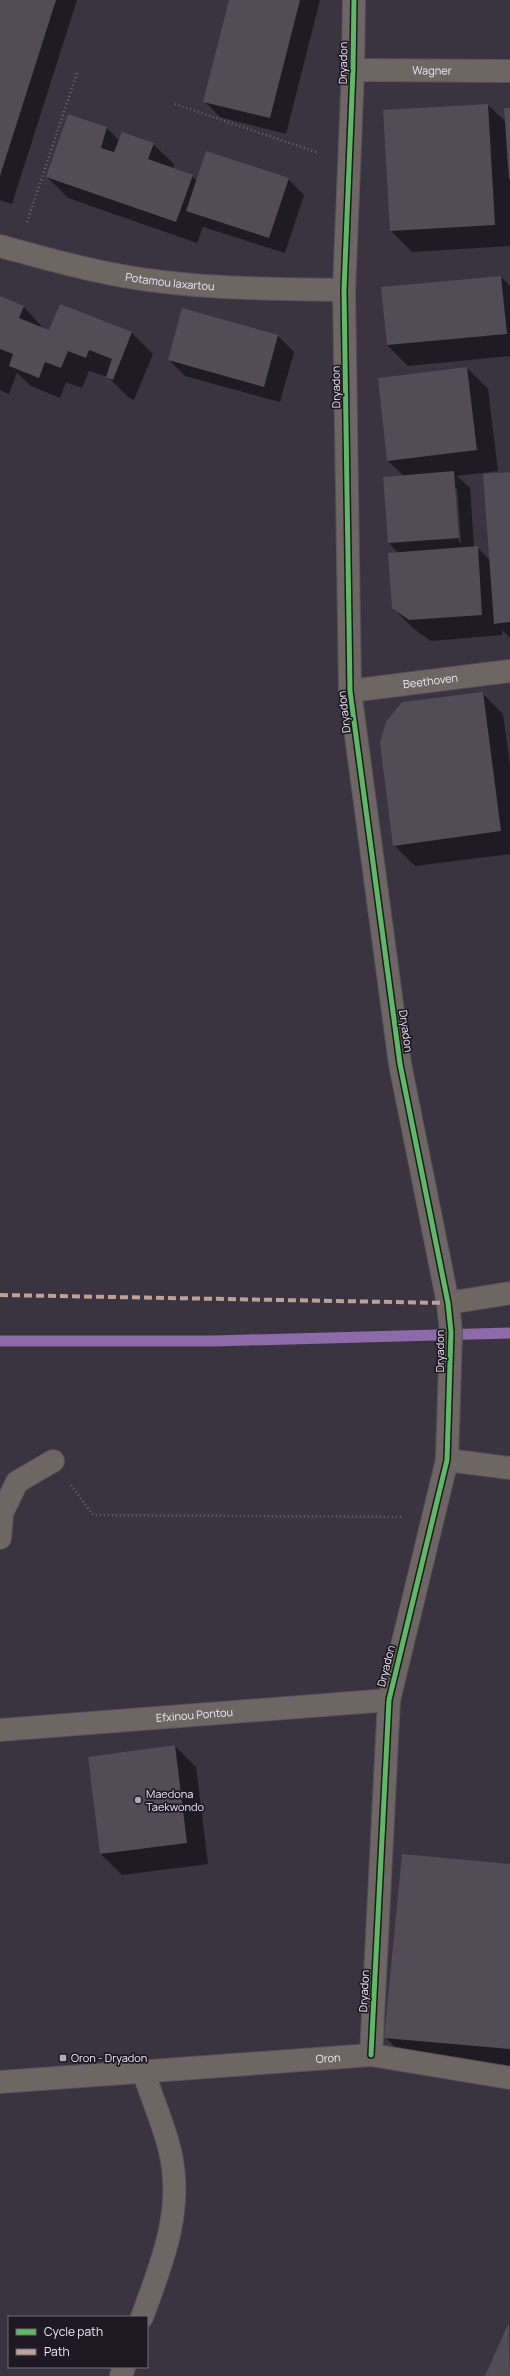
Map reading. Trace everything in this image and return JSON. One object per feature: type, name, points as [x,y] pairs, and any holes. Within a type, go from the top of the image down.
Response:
[{"type":"street","name":"Dryadon","points":[[354,0],[353,70],[344,290],[350,691],[400,1064],[448,1303],[451,1332],[447,1460],[389,1700],[370,2055]]},
{"type":"street","name":"Wagner","points":[[353,70],[510,71]]},
{"type":"street","name":"Potamou Iaxartou","points":[[9,248],[112,274],[169,283],[240,288],[344,290]]},
{"type":"street","name":"Beethoven","points":[[350,691],[510,671]]},
{"type":"street","points":[[448,1303],[510,1293]]},
{"type":"street","points":[[447,1460],[510,1468]]},
{"type":"street","points":[[0,1538],[2,1513],[17,1482],[53,1461]]},
{"type":"street","name":"Efxinou Pontou","points":[[0,1730],[389,1700]]},
{"type":"street","name":"Oron","points":[[0,2082],[144,2073],[370,2055],[510,2078]]},
{"type":"street","points":[[142,2316],[163,2260],[172,2229],[174,2190],[170,2152],[144,2073]]},
{"type":"path","points":[[9,248],[77,73]]},
{"type":"path","points":[[176,104],[349,164]]},
{"type":"path","points":[[53,1461],[93,1515],[434,1517]]},
{"type":"building","points":[[0,0],[56,0],[0,176]]},
{"type":"building","points":[[229,0],[300,0],[270,118],[203,102]]},
{"type":"building","points":[[488,104],[495,225],[390,231],[383,110]]},
{"type":"building","points":[[504,108],[510,108],[510,179],[509,179]]},
{"type":"building","points":[[68,114],[107,127],[101,148],[114,152],[122,132],[154,143],[148,159],[193,175],[176,222],[46,177]]},
{"type":"building","points":[[206,151],[289,178],[269,238],[186,211]]},
{"type":"building","points":[[501,276],[507,334],[387,345],[381,287]]},
{"type":"building","points":[[0,296],[24,306],[19,318],[49,330],[60,304],[132,332],[113,380],[106,377],[112,359],[89,350],[86,358],[68,351],[61,368],[45,362],[39,378],[9,366],[13,354],[0,349]]},
{"type":"building","points":[[182,308],[278,335],[264,387],[168,360]]},
{"type":"building","points":[[467,367],[477,450],[387,461],[378,378]]},
{"type":"building","points":[[454,471],[459,538],[388,543],[383,477]]},
{"type":"building","points":[[510,472],[510,622],[494,624],[483,474]]},
{"type":"building","points":[[478,546],[482,615],[409,620],[392,608],[388,553]]},
{"type":"building","points":[[483,692],[501,831],[393,846],[380,743],[386,722],[402,702]]},
{"type":"building","name":"Maedona Taekwondo","points":[[175,1745],[187,1843],[100,1854],[88,1757]]},
{"type":"building","points":[[402,1854],[510,1864],[510,2049],[384,2038]]},
{"type":"building","points":[[509,2322],[510,2376],[485,2376]]},
{"type":"waterway","points":[[0,1341],[214,1341],[510,1333]]},
{"type":"marked path","points":[[0,1295],[448,1303]]},
{"type":"cycle path","points":[[354,0],[353,70],[344,290],[350,691],[400,1064],[448,1303],[451,1332],[447,1460],[389,1700],[371,2055]]},
{"type":"place","name":"Maedona Taekwondo","points":[[138,1800]]},
{"type":"place","name":"Oron - Dryadon","points":[[63,2058]]}]
